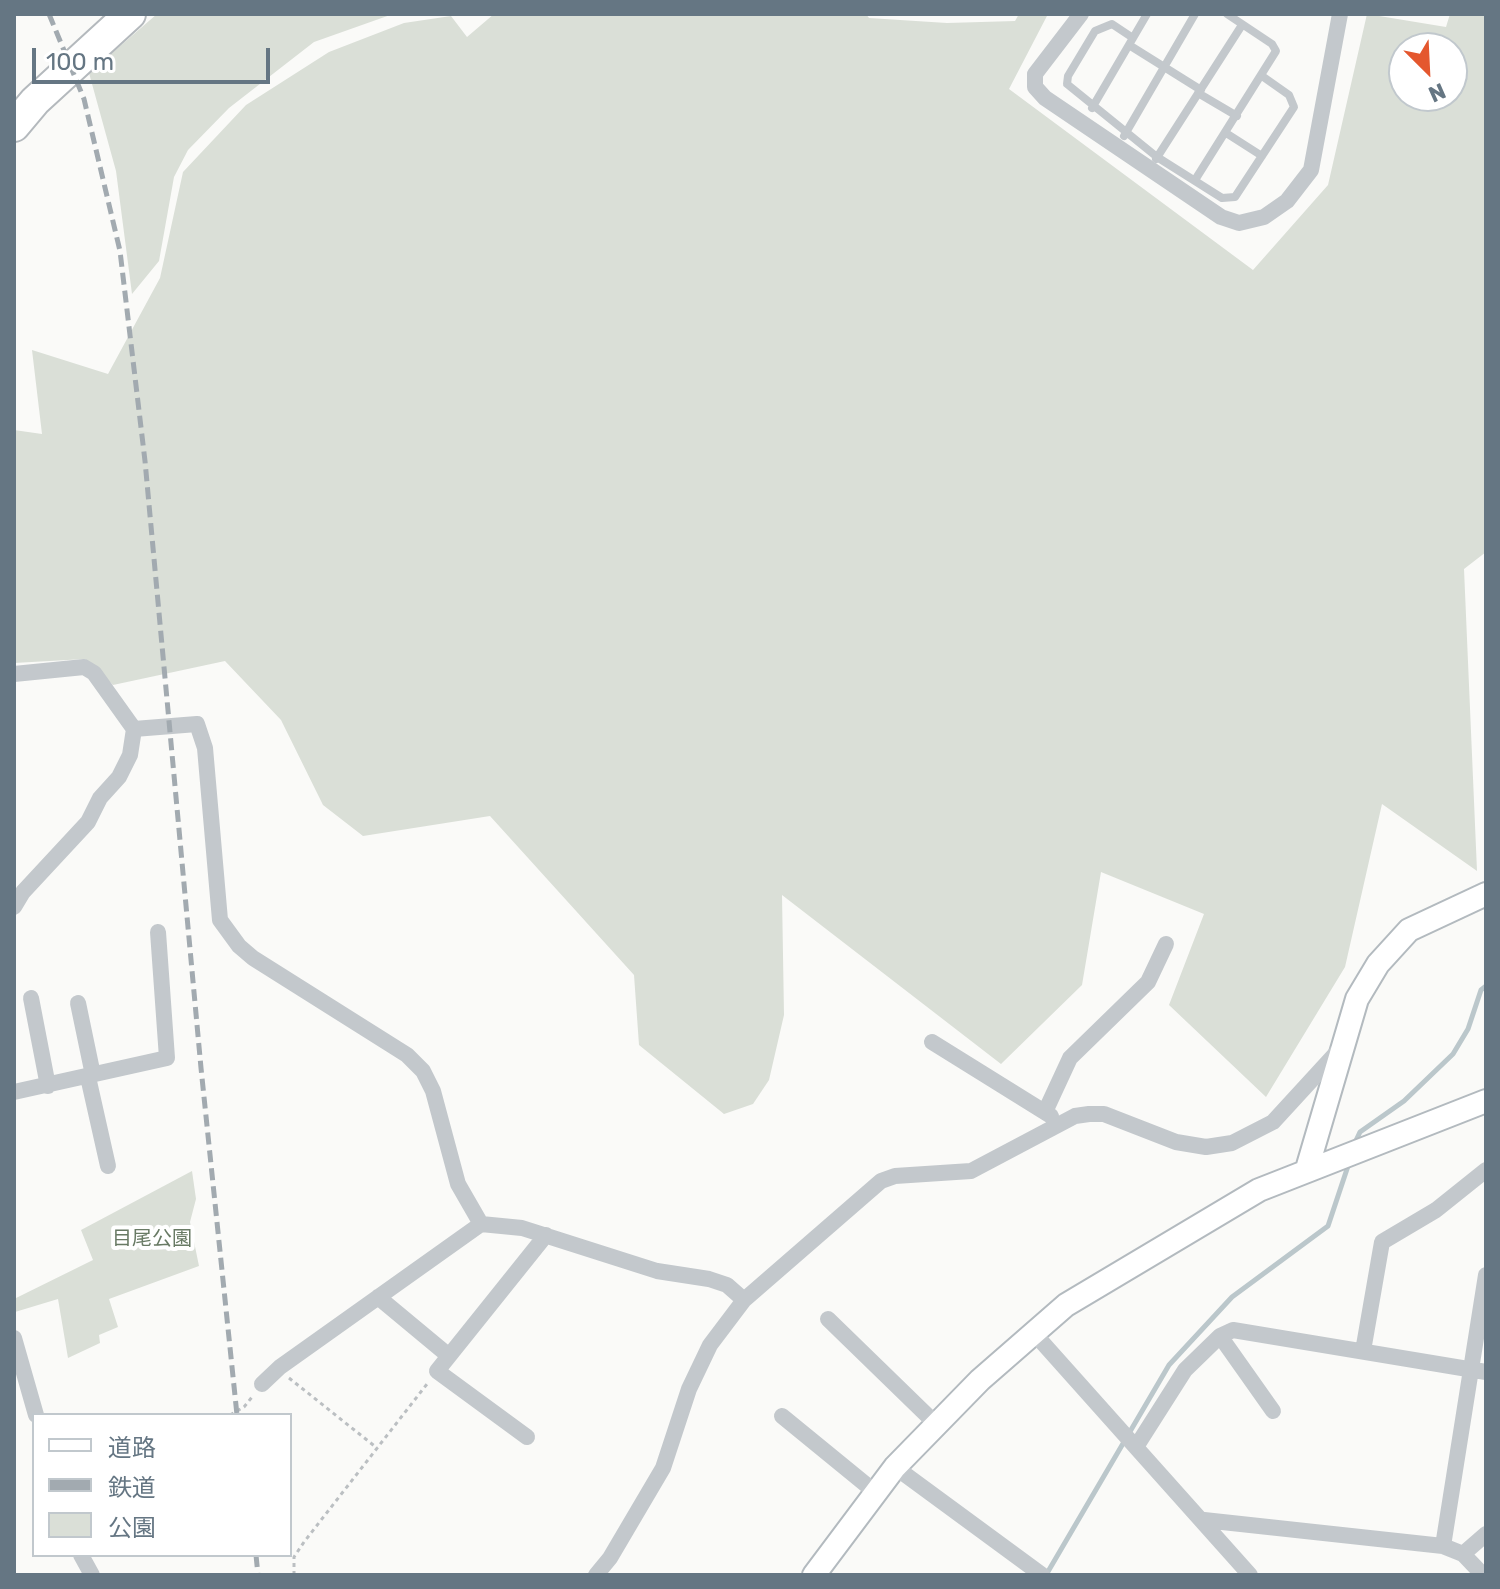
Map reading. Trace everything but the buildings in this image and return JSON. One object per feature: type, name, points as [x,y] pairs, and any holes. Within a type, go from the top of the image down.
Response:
[{"type":"highway","points":[[14,126],[35,101],[130,14]]},
{"type":"street","points":[[1081,14],[1035,74],[1035,87],[1045,98],[1121,140],[1221,217],[1239,223],[1264,217],[1287,201],[1311,170],[1338,15]]},
{"type":"street","points":[[14,674],[84,667],[94,673],[134,729],[130,755],[119,777],[100,798],[80,833],[23,892],[14,907]]},
{"type":"street","points":[[134,729],[197,724],[205,748],[220,920],[239,946],[253,958],[407,1055],[423,1071],[433,1091],[458,1184],[481,1224]]},
{"type":"street","points":[[1307,1169],[1357,999],[1387,953],[1409,930],[1486,894]]},
{"type":"street","points":[[14,1092],[167,1058],[158,932]]},
{"type":"street","points":[[1045,1112],[1070,1058],[1148,982],[1166,944]]},
{"type":"street","points":[[31,998],[48,1086]]},
{"type":"street","points":[[78,1003],[108,1166]]},
{"type":"street","points":[[932,1042],[1062,1123]]},
{"type":"street","points":[[596,1575],[610,1558],[663,1468],[703,1358],[744,1300],[881,1181],[895,1176],[971,1171],[1075,1116],[1104,1114],[1176,1142],[1206,1147],[1232,1143],[1273,1122],[1341,1048]]},
{"type":"street","points":[[814,1575],[895,1467],[1033,1332],[1066,1305],[1259,1190],[1486,1101]]},
{"type":"street","points":[[1363,1351],[1382,1242],[1436,1210],[1486,1170]]},
{"type":"street","points":[[262,1384],[280,1367],[481,1224],[546,1235],[600,1256],[657,1271],[709,1279],[727,1285],[744,1300]]},
{"type":"street","points":[[527,1437],[437,1371],[546,1235]]},
{"type":"street","points":[[1443,1546],[1479,1371],[1486,1275]]},
{"type":"street","points":[[378,1297],[449,1356]]},
{"type":"street","points":[[828,1319],[936,1424]]},
{"type":"street","points":[[1136,1447],[1185,1370],[1220,1336],[1233,1330],[1479,1371]]},
{"type":"street","points":[[1033,1332],[1250,1575]]},
{"type":"street","points":[[1220,1336],[1273,1411]]},
{"type":"street","points":[[14,1338],[35,1413]]},
{"type":"street","points":[[782,1416],[875,1492]]},
{"type":"street","points":[[895,1467],[1042,1575]]},
{"type":"street","points":[[1204,1520],[1443,1546],[1463,1554],[1483,1575]]},
{"type":"street","points":[[1463,1554],[1486,1534]]},
{"type":"street","points":[[82,1557],[92,1575]]},
{"type":"lane","points":[[1092,108],[1147,14]]},
{"type":"lane","points":[[1195,14],[1163,66],[1121,140],[1067,84],[1068,76],[1095,31],[1103,25],[1112,24],[1163,66],[1237,116]]},
{"type":"lane","points":[[1195,180],[1276,51],[1272,44],[1227,14]]},
{"type":"lane","points":[[1242,25],[1153,163],[1230,199],[1235,197],[1294,107],[1289,95],[1262,76]]},
{"type":"lane","points":[[1226,133],[1262,156]]},
{"type":"path","points":[[280,1367],[377,1448]]},
{"type":"path","points":[[294,1575],[294,1557],[304,1542],[437,1371]]},
{"type":"path","points":[[234,1413],[244,1407],[262,1384]]},
{"type":"green space","points":[[157,14],[393,14],[314,42],[229,108],[188,150],[174,177],[159,261],[132,294],[116,171],[89,73]]},
{"type":"green space","points":[[494,14],[866,14],[869,18],[947,23],[1015,21],[1019,14],[1048,14],[1009,89],[1253,270],[1328,185],[1367,14],[1446,27],[1450,14],[1486,14],[1486,552],[1464,569],[1477,871],[1382,804],[1345,967],[1266,1097],[1169,1005],[1204,914],[1101,872],[1082,985],[1001,1064],[782,895],[784,1015],[769,1080],[753,1104],[724,1114],[639,1045],[634,975],[490,816],[363,836],[323,805],[281,720],[225,661],[113,685],[85,659],[14,663],[14,430],[42,434],[32,350],[108,374],[160,278],[183,172],[246,105],[329,52],[404,23],[451,16],[467,37]]},
{"type":"green space","name":"目尾公園","points":[[192,1171],[196,1199],[190,1222],[199,1266],[109,1299],[118,1327],[99,1335],[100,1343],[68,1358],[58,1299],[15,1312],[14,1299],[93,1260],[81,1230]]},
{"type":"waterway","points":[[1353,1147],[1360,1132],[1404,1101],[1453,1054],[1468,1029],[1481,990],[1486,986]]},
{"type":"waterway","points":[[1046,1575],[1169,1365],[1232,1297],[1328,1226],[1350,1160]]},
{"type":"railway","points":[[49,14],[84,99],[120,251],[145,461],[201,1068],[237,1413]]},
{"type":"railway","points":[[256,1557],[258,1575]]}]
